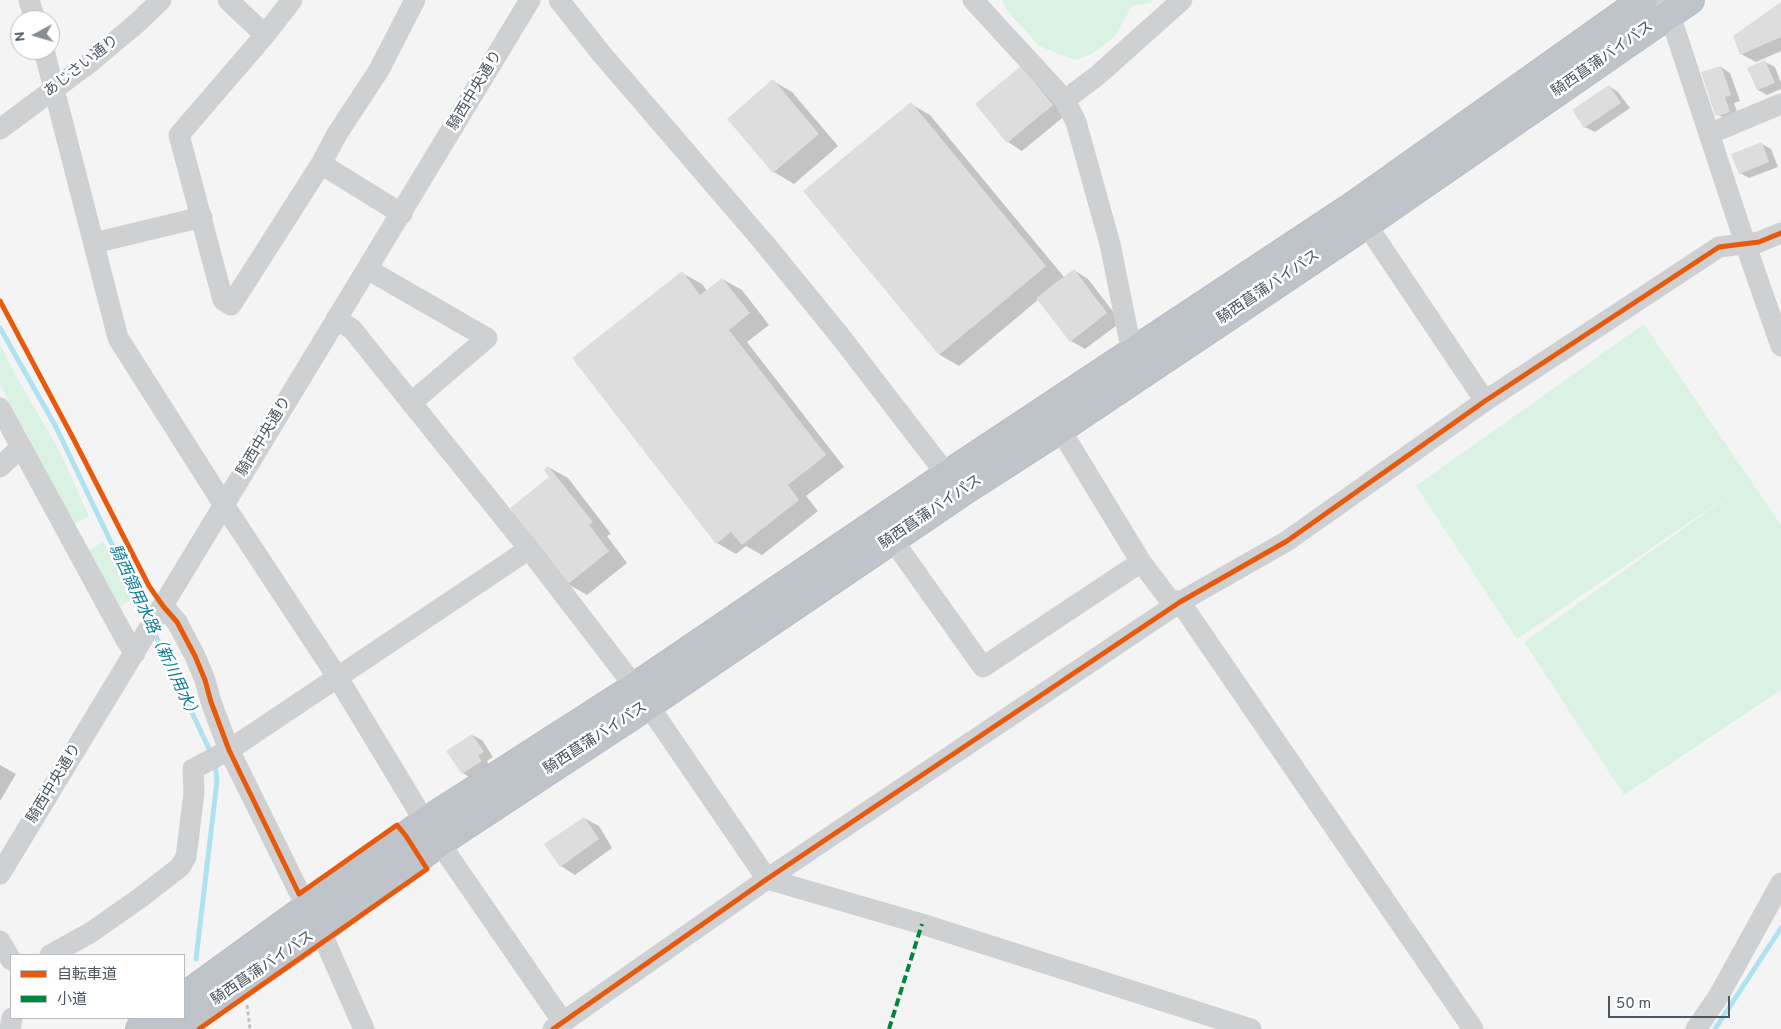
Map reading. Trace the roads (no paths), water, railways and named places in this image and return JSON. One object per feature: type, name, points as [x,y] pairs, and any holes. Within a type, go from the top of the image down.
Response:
[{"type":"highway","name":"騎西菖蒲バイパス","points":[[176,1029],[313,920],[433,832],[641,696],[953,484],[1132,353],[1356,204],[1643,0]]},
{"type":"highway","name":"騎西菖蒲バイパス","points":[[641,696],[892,539],[953,484],[1064,435],[1366,224],[1674,5]]},
{"type":"highway","name":"騎西菖蒲バイパス","points":[[185,996],[313,920]]},
{"type":"highway","points":[[140,1029],[155,1019]]},
{"type":"street","name":"あじさい通り","points":[[0,129],[55,89],[136,24],[161,0]]},
{"type":"street","points":[[228,0],[265,35]]},
{"type":"street","points":[[292,0],[265,35],[179,135],[223,300],[231,305],[322,164],[337,134],[379,70],[415,0]]},
{"type":"street","name":"騎西中央通り","points":[[0,874],[336,319],[402,214],[530,0]]},
{"type":"street","points":[[559,0],[600,52],[766,244],[840,336],[953,484]]},
{"type":"street","points":[[973,0],[1065,100],[1076,122],[1110,244],[1132,353]]},
{"type":"street","points":[[1065,100],[1098,75],[1182,0]]},
{"type":"street","points":[[1674,5],[1709,134],[1781,346]]},
{"type":"street","points":[[47,60],[118,338],[224,505],[338,678],[433,832],[558,1025],[766,879],[1180,602],[1287,541],[1486,400],[1718,247],[1745,242],[1759,242],[1781,233]]},
{"type":"street","points":[[1709,134],[1781,104]]},
{"type":"street","points":[[322,164],[402,214]]},
{"type":"street","points":[[94,243],[202,217]]},
{"type":"street","points":[[1366,224],[1486,400]]},
{"type":"street","points":[[367,269],[487,338],[411,403]]},
{"type":"street","points":[[336,319],[352,329],[529,549],[641,696],[766,879],[922,924],[1250,1029]]},
{"type":"street","points":[[0,408],[126,640],[140,645]]},
{"type":"street","points":[[1064,435],[1142,562],[1170,598],[1180,602],[1472,1029]]},
{"type":"street","points":[[0,467],[21,447]]},
{"type":"street","points":[[892,539],[983,667],[1142,562]]},
{"type":"street","points":[[52,954],[90,933],[180,867],[186,857],[194,793],[193,769],[226,752],[529,549]]},
{"type":"street","points":[[160,611],[177,622],[195,656],[205,680],[226,752],[325,942],[364,1029]]},
{"type":"street","points":[[1696,1029],[1718,997],[1781,883]]},
{"type":"street","points":[[0,941],[10,958]]},
{"type":"waterway","name":"騎西領用水路（新川用水）","points":[[0,328],[56,427],[148,620]]},
{"type":"waterway","name":"騎西領用水路（新川用水）","points":[[154,632],[211,753]]},
{"type":"waterway","name":"騎西領用水路（新川用水）","points":[[196,959],[217,781],[215,764]]},
{"type":"waterway","points":[[1715,1029],[1781,928]]}]
